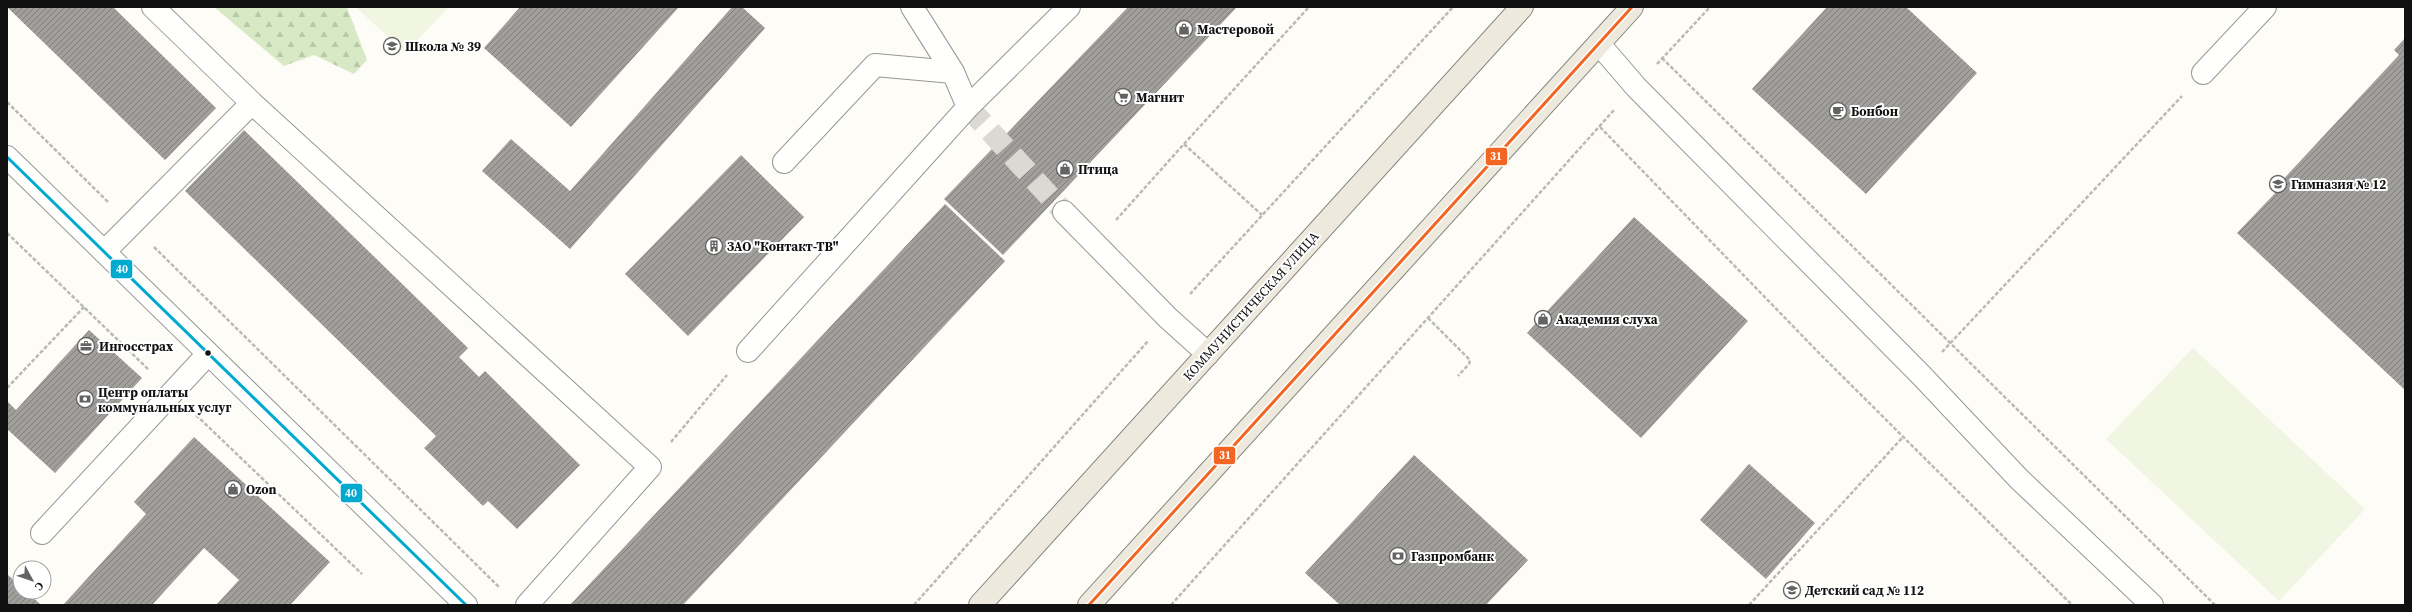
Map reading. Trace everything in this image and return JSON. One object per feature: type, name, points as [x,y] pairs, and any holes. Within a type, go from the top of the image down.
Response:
[{"type":"main road","name":"КОММУНИСТИЧЕСКАЯ УЛИЦА","points":[[980,605],[1522,7]]},
{"type":"main road","points":[[1089,605],[1632,7]]},
{"type":"street","points":[[153,7],[252,103],[650,467],[527,605]]},
{"type":"street","points":[[912,7],[953,72],[968,107]]},
{"type":"street","points":[[748,351],[968,107],[1069,7]]},
{"type":"street","points":[[2203,73],[2260,9]]},
{"type":"street","points":[[1599,44],[1636,87],[1921,375],[2019,479],[2152,605]]},
{"type":"street","points":[[784,162],[875,65],[953,72]]},
{"type":"street","points":[[104,252],[252,103]]},
{"type":"street","points":[[7,157],[466,605]]},
{"type":"street","points":[[1064,212],[1163,313],[1208,354]]},
{"type":"street","points":[[42,533],[208,354]]},
{"type":"path","points":[[1141,193],[1309,7]]},
{"type":"path","points":[[1171,605],[1662,58],[1710,7]]},
{"type":"path","points":[[1662,58],[2215,605]]},
{"type":"path","points":[[1921,375],[2203,73]]},
{"type":"path","points":[[7,102],[506,594]]},
{"type":"path","points":[[1600,127],[1818,352],[2072,605]]},
{"type":"path","points":[[1184,144],[1262,215]]},
{"type":"path","points":[[7,388],[84,307]]},
{"type":"path","points":[[1428,318],[1470,360],[1458,376]]},
{"type":"path","points":[[650,467],[748,351]]},
{"type":"path","points":[[1748,605],[1903,437]]},
{"type":"green space","points":[[214,7],[347,7],[367,60],[354,74],[314,55],[284,66]]},
{"type":"green space","points":[[356,7],[449,7],[405,53]]},
{"type":"green space","points":[[2193,348],[2365,509],[2279,601],[2106,439]]},
{"type":"building","points":[[7,7],[113,7],[216,108],[165,160]]},
{"type":"building","points":[[520,7],[679,7],[571,127],[484,48]]},
{"type":"building","points":[[732,7],[742,7],[765,28],[570,249],[482,171],[511,139],[570,191]]},
{"type":"building","points":[[1128,7],[1237,7],[1003,255],[944,199]]},
{"type":"building","points":[[1827,7],[1906,7],[1977,73],[1866,194],[1752,89]]},
{"type":"building","points":[[2405,38],[2405,390],[2237,233],[2280,188],[2277,186],[2399,55],[2394,50]]},
{"type":"building","points":[[244,130],[468,348],[459,357],[479,377],[485,371],[580,465],[517,529],[488,501],[483,506],[424,448],[436,436],[185,191]]},
{"type":"building","name":"ЗАО \"Контакт-ТВ\"","points":[[741,155],[804,217],[688,336],[625,274]]},
{"type":"building","points":[[945,204],[1005,261],[683,605],[570,605]]},
{"type":"building","points":[[1634,217],[1748,321],[1641,438],[1527,333]]},
{"type":"building","points":[[89,330],[142,378],[55,473],[7,429],[7,401],[16,410]]},
{"type":"building","points":[[194,437],[330,562],[290,605],[216,605],[239,580],[204,548],[152,605],[63,605],[146,514],[134,502]]},
{"type":"building","points":[[1414,455],[1528,560],[1486,605],[1340,605],[1305,573]]},
{"type":"building","points":[[1749,464],[1815,523],[1766,579],[1700,520]]},
{"type":"building","points":[[7,574],[12,579],[12,600],[36,600],[41,605],[7,605]]},
{"type":"tunnel","points":[[968,107],[1064,212]]},
{"type":"transit line","name":"31","points":[[1089,605],[1632,7]]},
{"type":"transit line","name":"40","points":[[7,157],[466,605]]},
{"type":"place","name":"Мастеровой","points":[[1184,29]]},
{"type":"place","name":"Школа № 39","points":[[392,46]]},
{"type":"place","name":"Магнит","points":[[1123,97]]},
{"type":"place","name":"Бонбон","points":[[1838,111]]},
{"type":"place","name":"Птица","points":[[1065,169]]},
{"type":"place","name":"Гимназия № 12","points":[[2278,184]]},
{"type":"place","name":"ЗАО \"Контакт-ТВ\"","points":[[714,246]]},
{"type":"place","name":"Академия слуха","points":[[1543,319]]},
{"type":"place","name":"Ингосстрах","points":[[86,346]]},
{"type":"place","name":"Центр оплаты коммунальных услуг","points":[[85,399]]},
{"type":"place","name":"Ozon","points":[[233,489]]},
{"type":"place","name":"Газпромбанк","points":[[1398,556]]},
{"type":"place","name":"Детский сад № 112","points":[[1792,590]]}]
